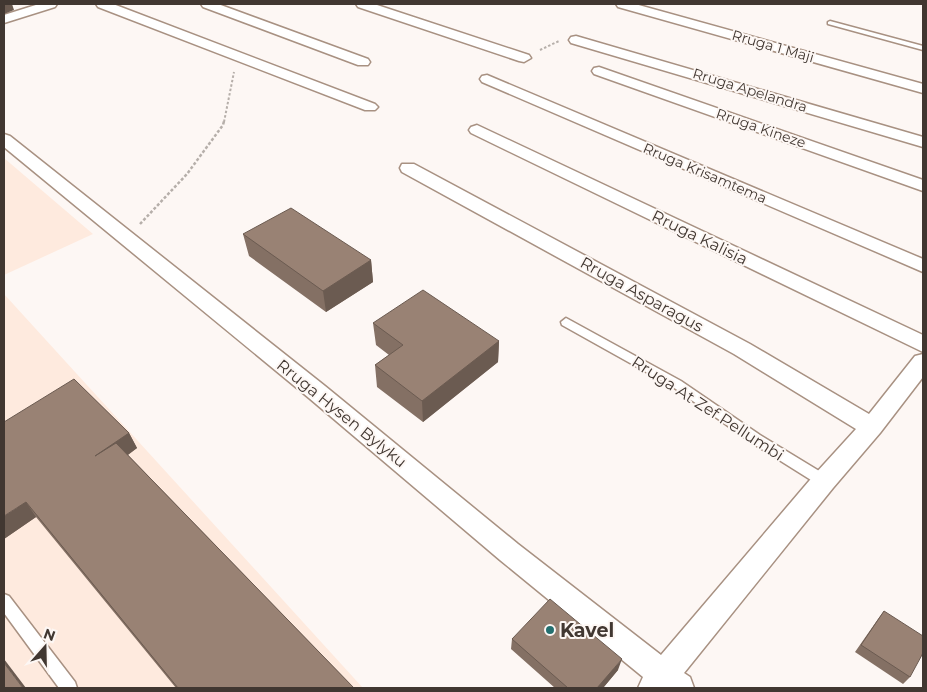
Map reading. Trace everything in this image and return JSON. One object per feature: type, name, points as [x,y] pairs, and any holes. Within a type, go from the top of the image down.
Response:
[{"type":"street","points":[[4,19],[51,4]]},
{"type":"street","points":[[102,4],[370,107]]},
{"type":"street","points":[[207,4],[363,62]]},
{"type":"street","points":[[362,4],[524,58]]},
{"type":"street","name":"Rruga 1 Maji","points":[[622,4],[923,89]]},
{"type":"street","name":"Rruga Apelandra","points":[[576,40],[923,142]]},
{"type":"street","name":"Rruga Kineze","points":[[599,71],[923,186]]},
{"type":"street","name":"Rruga Krisamtema","points":[[487,79],[923,266]]},
{"type":"street","name":"Rruga Kalisia","points":[[477,130],[923,344]]},
{"type":"street","name":"Rruga Hysen Bylyku","points":[[4,139],[124,238],[317,392],[665,684]]},
{"type":"street","name":"Rruga Asparagus","points":[[408,168],[742,350],[872,427]]},
{"type":"street","points":[[665,684],[824,481],[872,427],[923,362]]},
{"type":"lane","points":[[830,23],[923,48]]},
{"type":"lane","name":"Rruga At Zef Pellumbi","points":[[566,322],[676,384],[756,439],[824,481]]},
{"type":"lane","points":[[4,601],[69,688]]},
{"type":"path","points":[[524,58],[568,37],[576,40]]},
{"type":"path","points":[[124,238],[143,221],[186,174],[223,125],[238,56]]},
{"type":"shaded area","points":[[4,158],[93,234],[4,275]]},
{"type":"shaded area","points":[[4,294],[363,688],[4,688]]},
{"type":"building","points":[[291,208],[371,260],[323,291],[243,234]]},
{"type":"building","points":[[423,290],[499,341],[422,401],[375,365],[403,345],[373,323]]},
{"type":"building","points":[[74,379],[129,433],[95,456],[116,443],[354,688],[178,688],[26,502],[4,516],[4,422]]},
{"type":"building","name":"Kavel","points":[[550,599],[622,659],[597,688],[568,688],[512,639]]},
{"type":"building","points":[[884,611],[923,636],[923,653],[910,677],[861,645]]},
{"type":"building","points":[[4,663],[23,688],[4,688]]},
{"type":"place","name":"Kavel","points":[[550,630]]}]
